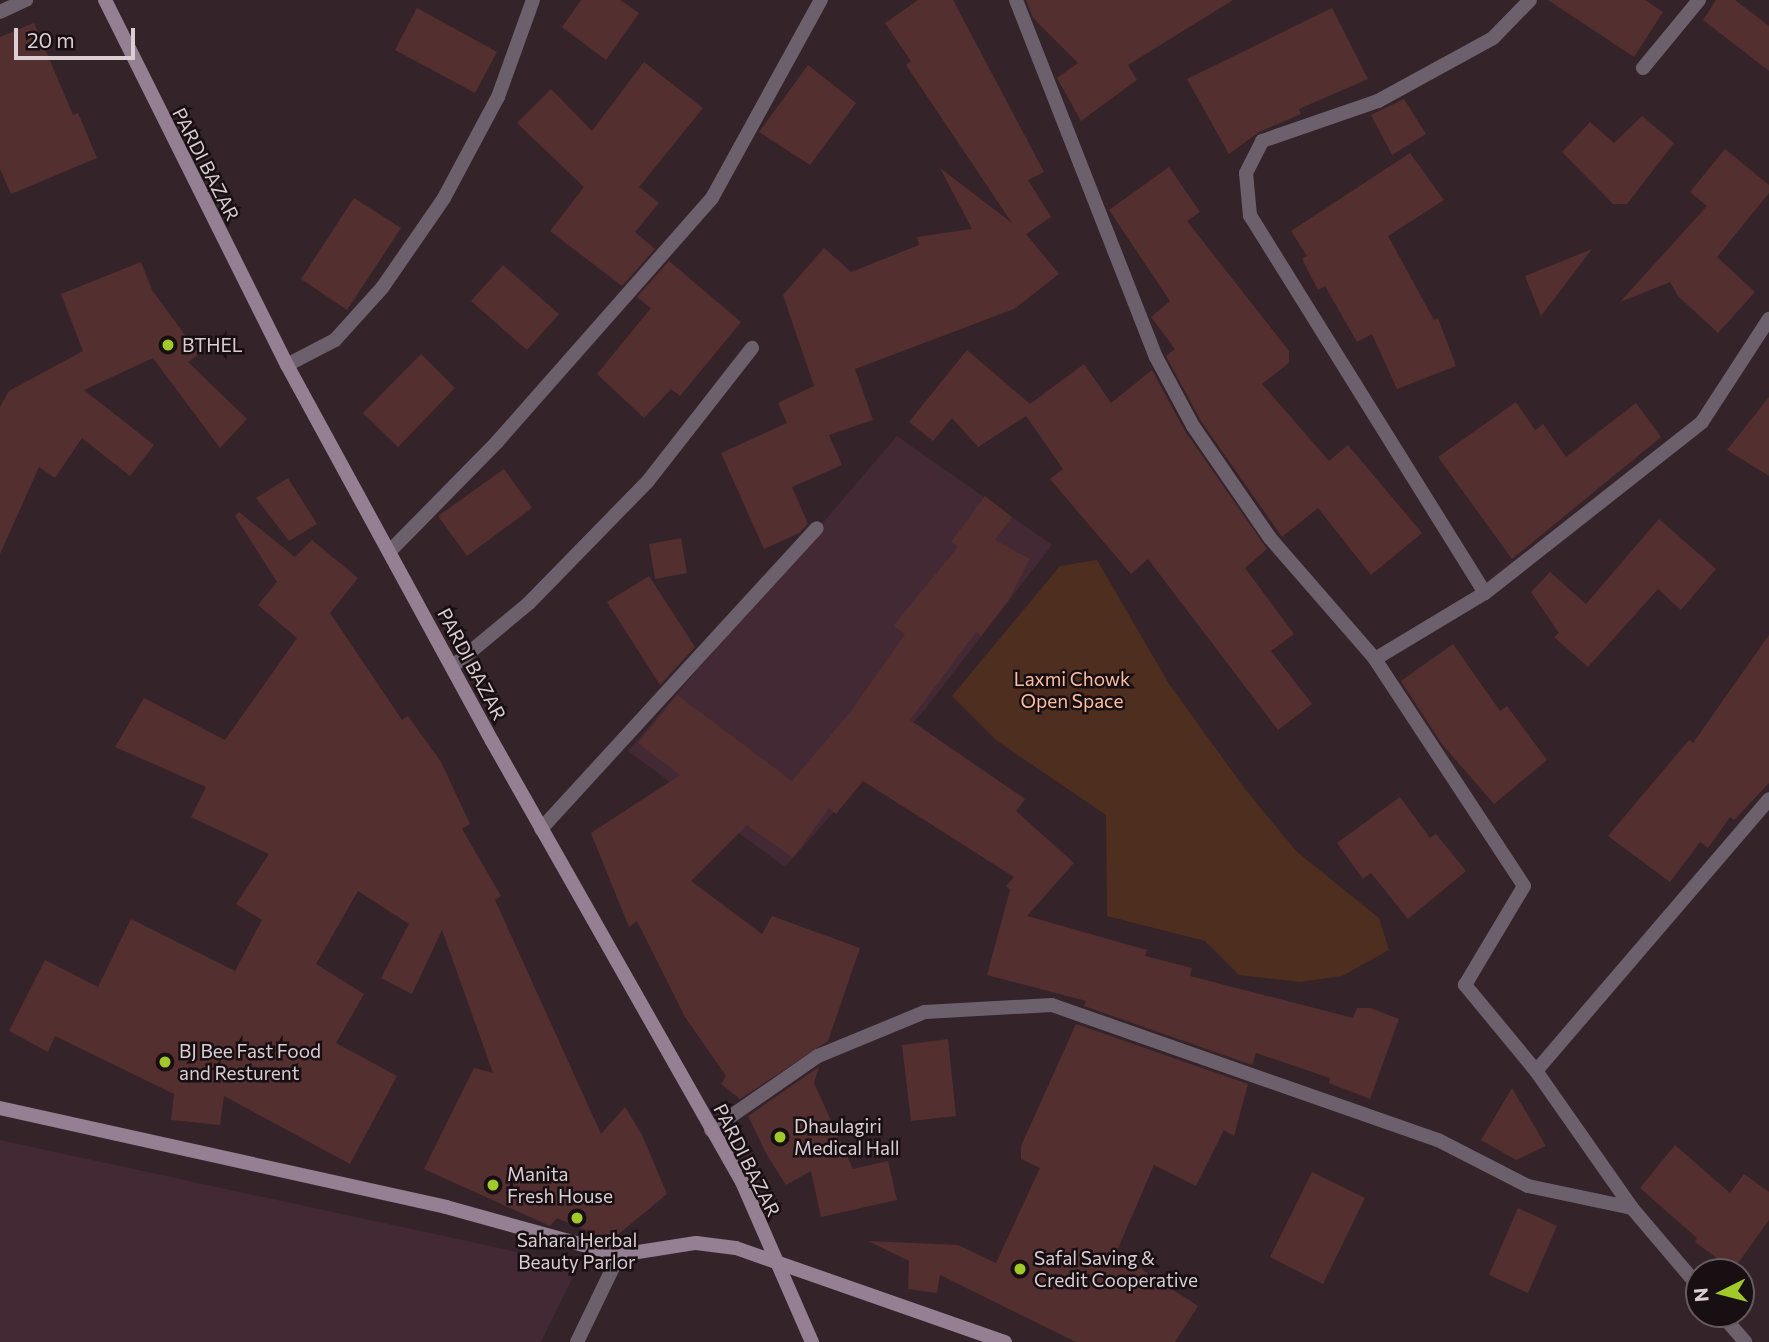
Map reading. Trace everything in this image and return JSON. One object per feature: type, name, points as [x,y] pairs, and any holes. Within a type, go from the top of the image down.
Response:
[{"type":"main road","name":"PARDI BAZAR","points":[[105,0],[287,365],[541,829],[742,1182],[812,1342]]},
{"type":"main road","points":[[0,1108],[446,1207],[620,1255],[696,1243],[736,1248],[1005,1342]]},
{"type":"street","points":[[0,12],[26,0]]},
{"type":"street","points":[[287,365],[335,340],[382,288],[444,198],[498,97],[533,0]]},
{"type":"street","points":[[390,551],[497,442],[712,198],[821,0]]},
{"type":"street","points":[[1016,0],[1156,357],[1193,426],[1270,538],[1375,659],[1524,886],[1465,985],[1536,1071],[1632,1208],[1685,1270]]},
{"type":"street","points":[[1485,593],[1250,216],[1247,173],[1262,141],[1378,101],[1493,38],[1530,0]]},
{"type":"street","points":[[1643,68],[1699,0]]},
{"type":"street","points":[[1375,659],[1485,593],[1702,422],[1769,320]]},
{"type":"street","points":[[452,667],[529,603],[648,481],[752,348]]},
{"type":"street","points":[[541,829],[817,528]]},
{"type":"street","points":[[1536,1071],[1769,799]]},
{"type":"street","points":[[711,1129],[818,1056],[925,1012],[1052,1005],[1438,1140],[1528,1186],[1632,1208]]},
{"type":"street","points":[[577,1342],[620,1255]]},
{"type":"street","points":[[1733,1328],[1745,1342]]},
{"type":"shaded area","points":[[897,436],[1052,545],[926,708],[785,867],[628,751]]},
{"type":"shaded area","points":[[0,1140],[564,1262],[572,1279],[541,1342],[0,1342]]},
{"type":"green space","name":"Laxmi Chowk Open Space","points":[[1097,560],[1169,684],[1245,789],[1296,851],[1379,918],[1389,950],[1342,976],[1300,982],[1239,975],[1205,941],[1107,916],[1106,815],[996,740],[952,696],[1060,566]]},
{"type":"building","points":[[581,0],[620,0],[639,13],[606,60],[562,27]]},
{"type":"building","points":[[918,0],[953,0],[1044,172],[1028,180],[1051,217],[1026,234],[1059,274],[1014,309],[855,369],[873,420],[829,435],[842,465],[792,487],[808,524],[799,533],[764,549],[721,453],[787,423],[778,403],[814,386],[783,295],[824,248],[851,272],[919,245],[917,237],[972,229],[940,168],[1012,223],[906,65],[911,61],[885,23]]},
{"type":"building","points":[[1026,0],[1233,0],[1128,65],[1137,80],[1081,121],[1057,78],[1078,63],[1033,18]]},
{"type":"building","points":[[1548,0],[1645,0],[1663,12],[1634,57]]},
{"type":"building","points":[[1716,0],[1735,0],[1769,26],[1769,71],[1703,20]]},
{"type":"building","points":[[417,8],[497,52],[475,93],[395,50]]},
{"type":"building","points":[[1332,8],[1368,79],[1299,109],[1301,114],[1259,132],[1229,154],[1187,79]]},
{"type":"building","points":[[34,23],[73,115],[78,113],[97,158],[11,194],[0,169],[0,37]]},
{"type":"building","points":[[644,62],[703,108],[639,187],[659,203],[635,232],[655,249],[622,286],[550,231],[584,187],[517,123],[551,89],[592,131]]},
{"type":"building","points":[[808,65],[856,103],[810,165],[759,132]]},
{"type":"building","points":[[1404,99],[1426,134],[1392,155],[1371,115]]},
{"type":"building","points":[[1642,116],[1674,143],[1627,204],[1613,204],[1562,152],[1590,122],[1614,143]]},
{"type":"building","points":[[1725,149],[1769,185],[1769,193],[1717,257],[1755,292],[1718,333],[1678,296],[1670,282],[1620,302],[1707,206],[1690,192]]},
{"type":"building","points":[[1410,153],[1444,200],[1388,236],[1434,320],[1438,318],[1456,366],[1397,389],[1372,334],[1357,342],[1325,286],[1318,290],[1302,259],[1307,256],[1291,231]]},
{"type":"building","points":[[1169,167],[1200,212],[1187,221],[1289,351],[1289,363],[1262,384],[1329,461],[1348,445],[1422,533],[1371,575],[1318,508],[1282,537],[1201,421],[1166,356],[1175,349],[1151,317],[1170,301],[1109,210]]},
{"type":"building","points":[[354,198],[401,228],[347,310],[301,279]]},
{"type":"building","points":[[1592,249],[1541,316],[1525,276]]},
{"type":"building","points":[[669,261],[741,322],[680,396],[671,389],[644,418],[597,374],[651,308],[637,297]]},
{"type":"building","points":[[141,262],[152,290],[199,354],[188,362],[247,419],[220,448],[153,358],[84,390],[154,445],[130,476],[82,438],[55,478],[39,467],[0,554],[0,407],[9,391],[83,351],[61,294]]},
{"type":"building","points":[[503,265],[559,314],[527,350],[471,301]]},
{"type":"building","points":[[967,350],[1030,404],[1084,364],[1111,403],[1152,370],[1185,431],[1267,549],[1245,568],[1294,634],[1271,651],[1312,704],[1278,730],[1148,559],[1131,574],[1050,479],[1063,469],[1026,416],[978,447],[952,418],[933,441],[909,422]]},
{"type":"building","points":[[421,354],[455,388],[398,447],[363,413]]},
{"type":"building","points":[[1769,397],[1769,476],[1727,450]]},
{"type":"building","points":[[1516,402],[1535,430],[1543,424],[1566,457],[1636,403],[1661,437],[1512,559],[1438,457]]},
{"type":"building","points":[[504,469],[532,508],[467,556],[438,516]]},
{"type":"building","points":[[288,478],[317,524],[289,541],[256,498]]},
{"type":"building","points":[[985,496],[1012,517],[995,540],[1030,559],[1008,601],[981,636],[976,632],[910,720],[1025,799],[1016,811],[1074,863],[1027,916],[1147,950],[1145,956],[1192,968],[1190,976],[1353,1018],[1357,1008],[1370,1008],[1399,1019],[1370,1099],[1329,1083],[1330,1078],[1256,1053],[1252,1065],[1084,1006],[1086,1001],[987,975],[1010,890],[1006,886],[1014,877],[863,781],[836,814],[829,808],[793,858],[747,825],[691,881],[762,934],[772,916],[860,948],[828,1041],[740,1099],[721,1084],[726,1076],[685,1017],[637,921],[629,927],[591,833],[680,775],[638,743],[677,695],[792,781],[852,710],[905,634],[893,626],[958,547],[951,542]]},
{"type":"building","points":[[239,512],[295,557],[312,540],[358,578],[330,613],[402,720],[408,716],[441,762],[470,824],[462,829],[501,896],[495,900],[601,1134],[625,1107],[642,1135],[667,1194],[610,1241],[557,1218],[550,1226],[424,1169],[474,1068],[493,1073],[442,930],[412,994],[381,978],[409,924],[358,891],[316,964],[364,994],[336,1043],[397,1076],[350,1164],[224,1096],[220,1125],[171,1120],[174,1094],[55,1036],[48,1052],[9,1031],[45,960],[98,987],[131,919],[235,971],[262,920],[236,904],[269,854],[191,817],[206,787],[115,747],[144,698],[225,740],[297,638],[258,605],[277,582],[235,516]]},
{"type":"building","points":[[1659,519],[1716,569],[1681,610],[1658,589],[1588,667],[1554,637],[1559,633],[1531,592],[1550,572],[1586,604]]},
{"type":"building","points":[[681,538],[687,573],[655,579],[649,544]]},
{"type":"building","points":[[649,576],[695,647],[660,685],[607,602]]},
{"type":"building","points":[[1769,635],[1769,783],[1734,820],[1730,817],[1708,848],[1700,842],[1670,882],[1608,836],[1689,740],[1693,743]]},
{"type":"building","points":[[1453,644],[1500,711],[1507,706],[1547,760],[1494,804],[1442,744],[1401,681]]},
{"type":"building","points":[[1400,797],[1430,838],[1436,834],[1466,871],[1408,919],[1371,873],[1363,879],[1337,843]]},
{"type":"building","points":[[1076,1024],[1248,1084],[1234,1136],[1224,1130],[1196,1186],[1154,1165],[1116,1253],[1198,1306],[1175,1342],[1076,1342],[940,1275],[937,1293],[908,1289],[909,1261],[868,1241],[958,1245],[996,1263],[1040,1168],[1021,1159],[1021,1146]]},
{"type":"building","points":[[948,1039],[956,1116],[911,1121],[902,1045]]},
{"type":"building","points":[[819,1067],[814,1083],[853,1169],[888,1161],[897,1200],[821,1217],[811,1171],[786,1185],[767,1155],[748,1116]]},
{"type":"building","points":[[1512,1088],[1546,1146],[1516,1160],[1481,1140]]},
{"type":"building","points":[[1675,1145],[1730,1193],[1744,1174],[1769,1192],[1769,1220],[1742,1258],[1717,1258],[1695,1242],[1697,1238],[1640,1188]]},
{"type":"building","points":[[1312,1172],[1365,1198],[1323,1284],[1270,1257]]},
{"type":"building","points":[[1518,1208],[1557,1226],[1528,1293],[1489,1275]]},
{"type":"place","name":"BTHEL","points":[[168,345]]},
{"type":"place","name":"BJ Bee Fast Food and Resturent","points":[[165,1062]]},
{"type":"place","name":"Dhaulagiri Medical Hall","points":[[780,1137]]},
{"type":"place","name":"Manita Fresh House","points":[[493,1185]]},
{"type":"place","name":"Sahara Herbal Beauty Parlor","points":[[577,1218]]},
{"type":"place","name":"Safal Saving & Credit Cooperative","points":[[1020,1269]]}]
